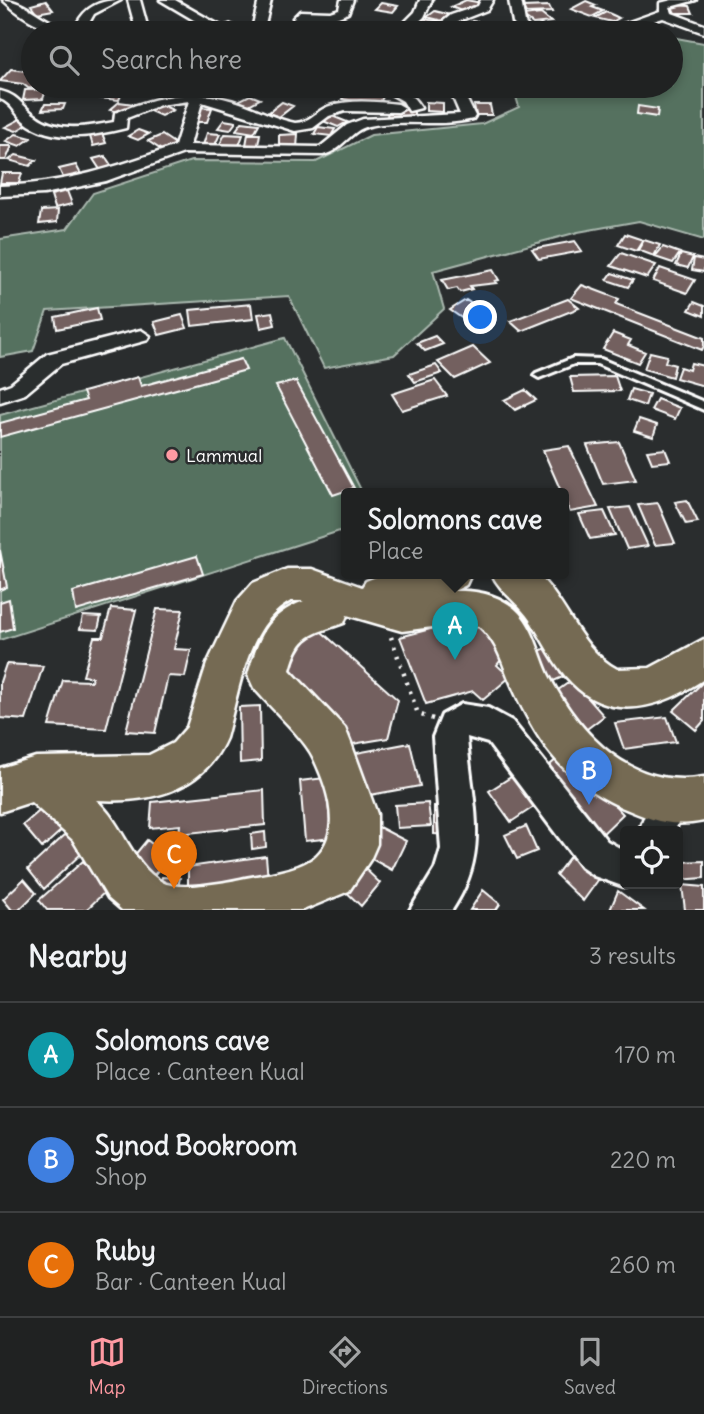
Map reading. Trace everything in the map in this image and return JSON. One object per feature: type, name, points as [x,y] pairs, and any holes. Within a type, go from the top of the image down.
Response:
[{"type":"main road","points":[[324,589],[410,592],[445,579]]},
{"type":"main road","points":[[515,579],[543,607],[578,664],[606,684],[623,688],[653,686],[704,657]]},
{"type":"main road","points":[[19,784],[134,780],[181,766],[195,753],[205,738],[238,633],[254,608],[280,587],[302,583],[383,611],[413,613],[464,606],[490,612],[513,636],[534,688],[576,754],[607,775],[676,811]]},
{"type":"main road","points":[[19,784],[89,824],[125,881],[153,906],[178,910],[226,907],[295,890],[332,874],[354,845],[354,814],[330,743],[268,675],[280,637],[306,615],[330,611],[324,589]]},
{"type":"street","points":[[9,0],[42,21]]},
{"type":"street","points":[[83,21],[89,12],[115,0]]},
{"type":"street","points":[[134,0],[140,21]]},
{"type":"street","points":[[166,0],[188,10],[200,21]]},
{"type":"street","points":[[260,21],[265,0]]},
{"type":"street","points":[[302,21],[300,15],[336,15],[344,10],[347,0]]},
{"type":"street","points":[[412,21],[420,14],[426,0]]},
{"type":"street","points":[[451,21],[483,8],[487,0]]},
{"type":"street","points":[[515,0],[518,21]]},
{"type":"street","points":[[666,14],[664,5],[690,0]]},
{"type":"street","points":[[643,21],[666,14],[704,29]]},
{"type":"street","points":[[0,95],[11,96],[37,124],[60,133],[121,125],[120,116],[162,99],[174,98]]},
{"type":"street","points":[[182,149],[196,98]]},
{"type":"street","points":[[210,98],[224,100],[297,128],[310,124],[328,111],[347,107],[414,108]]},
{"type":"street","points":[[408,98],[420,113],[468,116]]},
{"type":"street","points":[[460,98],[468,116]]},
{"type":"street","points":[[0,191],[44,189],[106,176],[182,149],[323,151],[340,142],[350,129],[365,123],[454,121],[468,116]]},
{"type":"street","points":[[0,396],[18,389],[54,359],[141,337]]},
{"type":"street","points":[[429,910],[451,878],[459,849],[450,752],[453,726],[462,720],[488,724],[500,732],[594,854],[620,867]]},
{"type":"lane","points":[[539,374],[573,361],[598,361],[704,406]]},
{"type":"path","points":[[383,611],[418,714],[453,726]]},
{"type":"green space","points":[[683,39],[704,43],[704,240],[639,221],[578,232],[433,271],[444,309],[394,355],[324,368],[289,296],[47,311],[33,351],[0,357],[0,239],[67,229],[93,193],[191,161],[316,162],[371,135],[482,124],[519,107],[516,98],[683,98]]},
{"type":"green space","name":"Lammual","points":[[285,338],[360,488],[341,488],[341,531],[0,640],[0,415]]},
{"type":"building","points":[[466,0],[482,3],[464,12],[451,7]]},
{"type":"building","points":[[46,1],[53,10],[37,13],[31,5]]},
{"type":"building","points":[[586,1],[596,5],[592,7],[603,11],[592,17],[571,9]]},
{"type":"building","points":[[381,3],[398,6],[393,12],[375,9]]},
{"type":"building","points":[[671,5],[690,6],[693,13],[675,13]]},
{"type":"building","points":[[549,6],[552,12],[526,13],[523,7]]},
{"type":"building","points":[[435,11],[451,15],[443,21],[427,17]]},
{"type":"building","points":[[606,12],[619,18],[608,21],[595,18]]},
{"type":"building","points":[[541,14],[550,21],[529,21],[522,16]]},
{"type":"building","points":[[11,69],[21,70],[21,84],[0,81]]},
{"type":"building","points":[[244,98],[260,99],[249,105],[238,101]]},
{"type":"building","points":[[343,98],[382,98],[379,104]]},
{"type":"building","points":[[119,102],[134,104],[124,113],[110,110]]},
{"type":"building","points":[[155,102],[173,110],[161,116],[143,108]]},
{"type":"building","points":[[282,102],[293,106],[279,117],[268,113]]},
{"type":"building","points":[[426,102],[443,103],[443,112],[426,111]]},
{"type":"building","points":[[45,104],[65,104],[63,109],[42,110]]},
{"type":"building","points":[[474,105],[490,105],[492,115],[476,115]]},
{"type":"building","points":[[638,106],[658,109],[657,117],[637,114]]},
{"type":"building","points":[[198,107],[212,108],[207,122],[193,122]]},
{"type":"building","points":[[388,109],[414,110],[414,118],[387,117]]},
{"type":"building","points":[[332,116],[347,122],[338,127],[323,121]]},
{"type":"building","points":[[20,119],[30,123],[16,131],[5,127]]},
{"type":"building","points":[[224,120],[236,122],[230,130],[218,128]]},
{"type":"building","points":[[242,122],[259,124],[254,133],[236,130]]},
{"type":"building","points":[[318,127],[335,129],[331,136],[314,134]]},
{"type":"building","points":[[138,130],[149,134],[138,140],[128,136]]},
{"type":"building","points":[[101,131],[106,143],[93,146],[89,133]]},
{"type":"building","points":[[207,133],[220,134],[215,145],[203,145]]},
{"type":"building","points":[[16,134],[31,138],[20,146],[6,141]]},
{"type":"building","points":[[225,134],[243,135],[238,148],[219,146]]},
{"type":"building","points":[[248,134],[260,134],[258,145],[246,145]]},
{"type":"building","points":[[298,134],[297,148],[279,149],[279,135]]},
{"type":"building","points":[[162,135],[177,145],[163,151],[148,141]]},
{"type":"building","points":[[0,146],[12,146],[6,160],[0,160]]},
{"type":"building","points":[[16,155],[36,160],[30,166],[9,160]]},
{"type":"building","points":[[105,156],[113,168],[101,171],[93,159]]},
{"type":"building","points":[[76,165],[83,178],[65,182],[59,169]]},
{"type":"building","points":[[2,173],[22,173],[19,183],[0,183]]},
{"type":"building","points":[[67,191],[72,204],[55,208],[51,195]]},
{"type":"building","points":[[58,210],[57,222],[39,224],[41,211]]},
{"type":"building","points":[[625,234],[643,240],[636,251],[618,245]]},
{"type":"building","points":[[644,240],[660,245],[654,256],[638,250]]},
{"type":"building","points":[[575,241],[582,251],[539,259],[532,249]]},
{"type":"building","points":[[663,247],[680,253],[673,263],[655,257]]},
{"type":"building","points":[[621,253],[656,265],[647,278],[611,266]]},
{"type":"building","points":[[681,254],[693,257],[688,268],[676,265]]},
{"type":"building","points":[[694,258],[704,260],[704,272],[692,270]]},
{"type":"building","points":[[660,268],[695,280],[687,293],[653,281]]},
{"type":"building","points":[[493,270],[499,280],[495,281],[497,283],[470,286],[472,289],[460,292],[457,288],[448,290],[442,280]]},
{"type":"building","points":[[612,273],[633,280],[628,287],[607,280]]},
{"type":"building","points":[[582,285],[619,299],[616,304],[704,338],[702,350],[571,298]]},
{"type":"building","points":[[568,299],[579,308],[521,331],[510,321]]},
{"type":"building","points":[[466,300],[495,320],[479,330],[450,310]]},
{"type":"building","points":[[694,302],[704,306],[704,316],[689,310]]},
{"type":"building","points":[[251,304],[253,319],[192,326],[190,310]]},
{"type":"building","points":[[97,308],[100,320],[57,329],[55,317]]},
{"type":"building","points":[[272,312],[275,325],[261,328],[258,314]]},
{"type":"building","points":[[182,315],[187,328],[159,335],[154,322]]},
{"type":"building","points":[[613,333],[631,340],[628,345],[645,352],[638,363],[603,349]]},
{"type":"building","points":[[435,336],[443,344],[425,351],[417,343]]},
{"type":"building","points":[[473,347],[490,363],[455,379],[438,362]]},
{"type":"building","points":[[650,352],[667,356],[665,362],[675,365],[672,377],[644,369]]},
{"type":"building","points":[[241,359],[246,370],[0,437],[0,423],[86,400],[83,392],[138,377],[141,386]]},
{"type":"building","points":[[691,363],[704,366],[704,386],[676,378],[680,367],[689,370]]},
{"type":"building","points":[[436,365],[442,373],[415,382],[409,374]]},
{"type":"building","points":[[615,376],[620,391],[574,392],[570,377]]},
{"type":"building","points":[[435,380],[447,396],[402,410],[392,394]]},
{"type":"building","points":[[296,381],[354,488],[341,488],[341,492],[333,495],[276,386]]},
{"type":"building","points":[[631,389],[649,394],[645,406],[627,400]]},
{"type":"building","points":[[525,390],[536,400],[515,410],[504,400]]},
{"type":"building","points":[[657,399],[680,408],[675,419],[651,410]]},
{"type":"building","points":[[639,419],[657,425],[653,437],[634,431]]},
{"type":"building","points":[[619,442],[636,480],[603,484],[587,445]]},
{"type":"building","points":[[569,446],[598,507],[570,512],[569,488],[560,488],[543,450]]},
{"type":"building","points":[[665,449],[670,461],[652,463],[647,451]]},
{"type":"building","points":[[687,500],[698,522],[686,524],[675,502]]},
{"type":"building","points":[[658,503],[675,543],[655,545],[638,505]]},
{"type":"building","points":[[630,507],[648,546],[627,549],[610,509]]},
{"type":"building","points":[[604,511],[615,535],[590,539],[579,514]]},
{"type":"building","points":[[0,550],[7,587],[0,590]]},
{"type":"building","points":[[197,556],[203,574],[76,611],[73,592]]},
{"type":"building","points":[[9,599],[13,628],[0,632],[0,602]]},
{"type":"building","points":[[111,608],[136,610],[106,729],[49,726],[63,680],[91,681],[92,677],[83,676],[94,637],[103,637]]},
{"type":"building","points":[[157,609],[183,610],[174,649],[191,650],[185,677],[168,676],[155,733],[126,731]]},
{"type":"building","points":[[83,616],[101,617],[98,630],[80,629]]},
{"type":"building","points":[[476,617],[505,655],[497,665],[510,677],[483,700],[473,691],[426,704],[400,637]]},
{"type":"building","points":[[312,623],[398,700],[388,738],[353,744],[284,677],[282,664]]},
{"type":"building","points":[[547,648],[563,677],[544,685],[527,655]]},
{"type":"building","points":[[6,664],[43,666],[26,720],[0,718],[0,682]]},
{"type":"building","points":[[572,680],[604,716],[583,732],[550,696]]},
{"type":"building","points":[[704,681],[704,721],[696,730],[673,711]]},
{"type":"building","points":[[260,706],[261,761],[240,763],[239,707]]},
{"type":"building","points":[[667,717],[676,742],[624,749],[615,723]]},
{"type":"building","points":[[410,743],[420,786],[359,797],[351,754]]},
{"type":"building","points":[[565,752],[623,814],[595,841],[543,771]]},
{"type":"building","points":[[522,770],[544,800],[511,822],[489,791]]},
{"type":"building","points":[[325,778],[332,838],[305,841],[300,781]]},
{"type":"building","points":[[264,790],[265,825],[179,834],[180,825],[150,828],[152,802]]},
{"type":"building","points":[[428,803],[431,826],[397,828],[395,805]]},
{"type":"building","points":[[45,806],[63,829],[42,848],[23,825]]},
{"type":"building","points":[[434,806],[450,806],[451,835],[434,834]]},
{"type":"building","points":[[375,825],[406,841],[392,870],[361,853]]},
{"type":"building","points":[[526,826],[537,851],[517,859],[505,835]]},
{"type":"building","points":[[265,832],[266,847],[252,849],[251,834]]},
{"type":"building","points":[[67,833],[83,852],[44,889],[28,869]]},
{"type":"building","points":[[147,840],[169,857],[150,880],[129,862]]},
{"type":"building","points":[[574,851],[601,876],[583,901],[556,875]]},
{"type":"building","points":[[266,856],[268,880],[188,891],[188,867]]},
{"type":"building","points":[[83,861],[106,891],[86,910],[47,910],[39,900]]},
{"type":"building","points":[[357,861],[380,883],[361,906],[338,884]]},
{"type":"building","points":[[704,861],[704,878],[683,880],[683,862]]},
{"type":"building","points":[[162,877],[180,878],[177,892],[159,891]]},
{"type":"building","points":[[24,879],[36,893],[19,910],[12,910],[3,899]]},
{"type":"building","points":[[683,885],[704,887],[704,910],[685,910]]},
{"type":"building","points":[[483,890],[500,904],[496,910],[470,910]]},
{"type":"building","points":[[618,891],[644,910],[610,910]]},
{"type":"place","name":"Lammual","points":[[172,455]]},
{"type":"place","name":"Solomons cave","points":[[455,660]]},
{"type":"place","name":"Synod Bookroom","points":[[589,805]]},
{"type":"place","name":"Ruby","points":[[174,889]]}]
